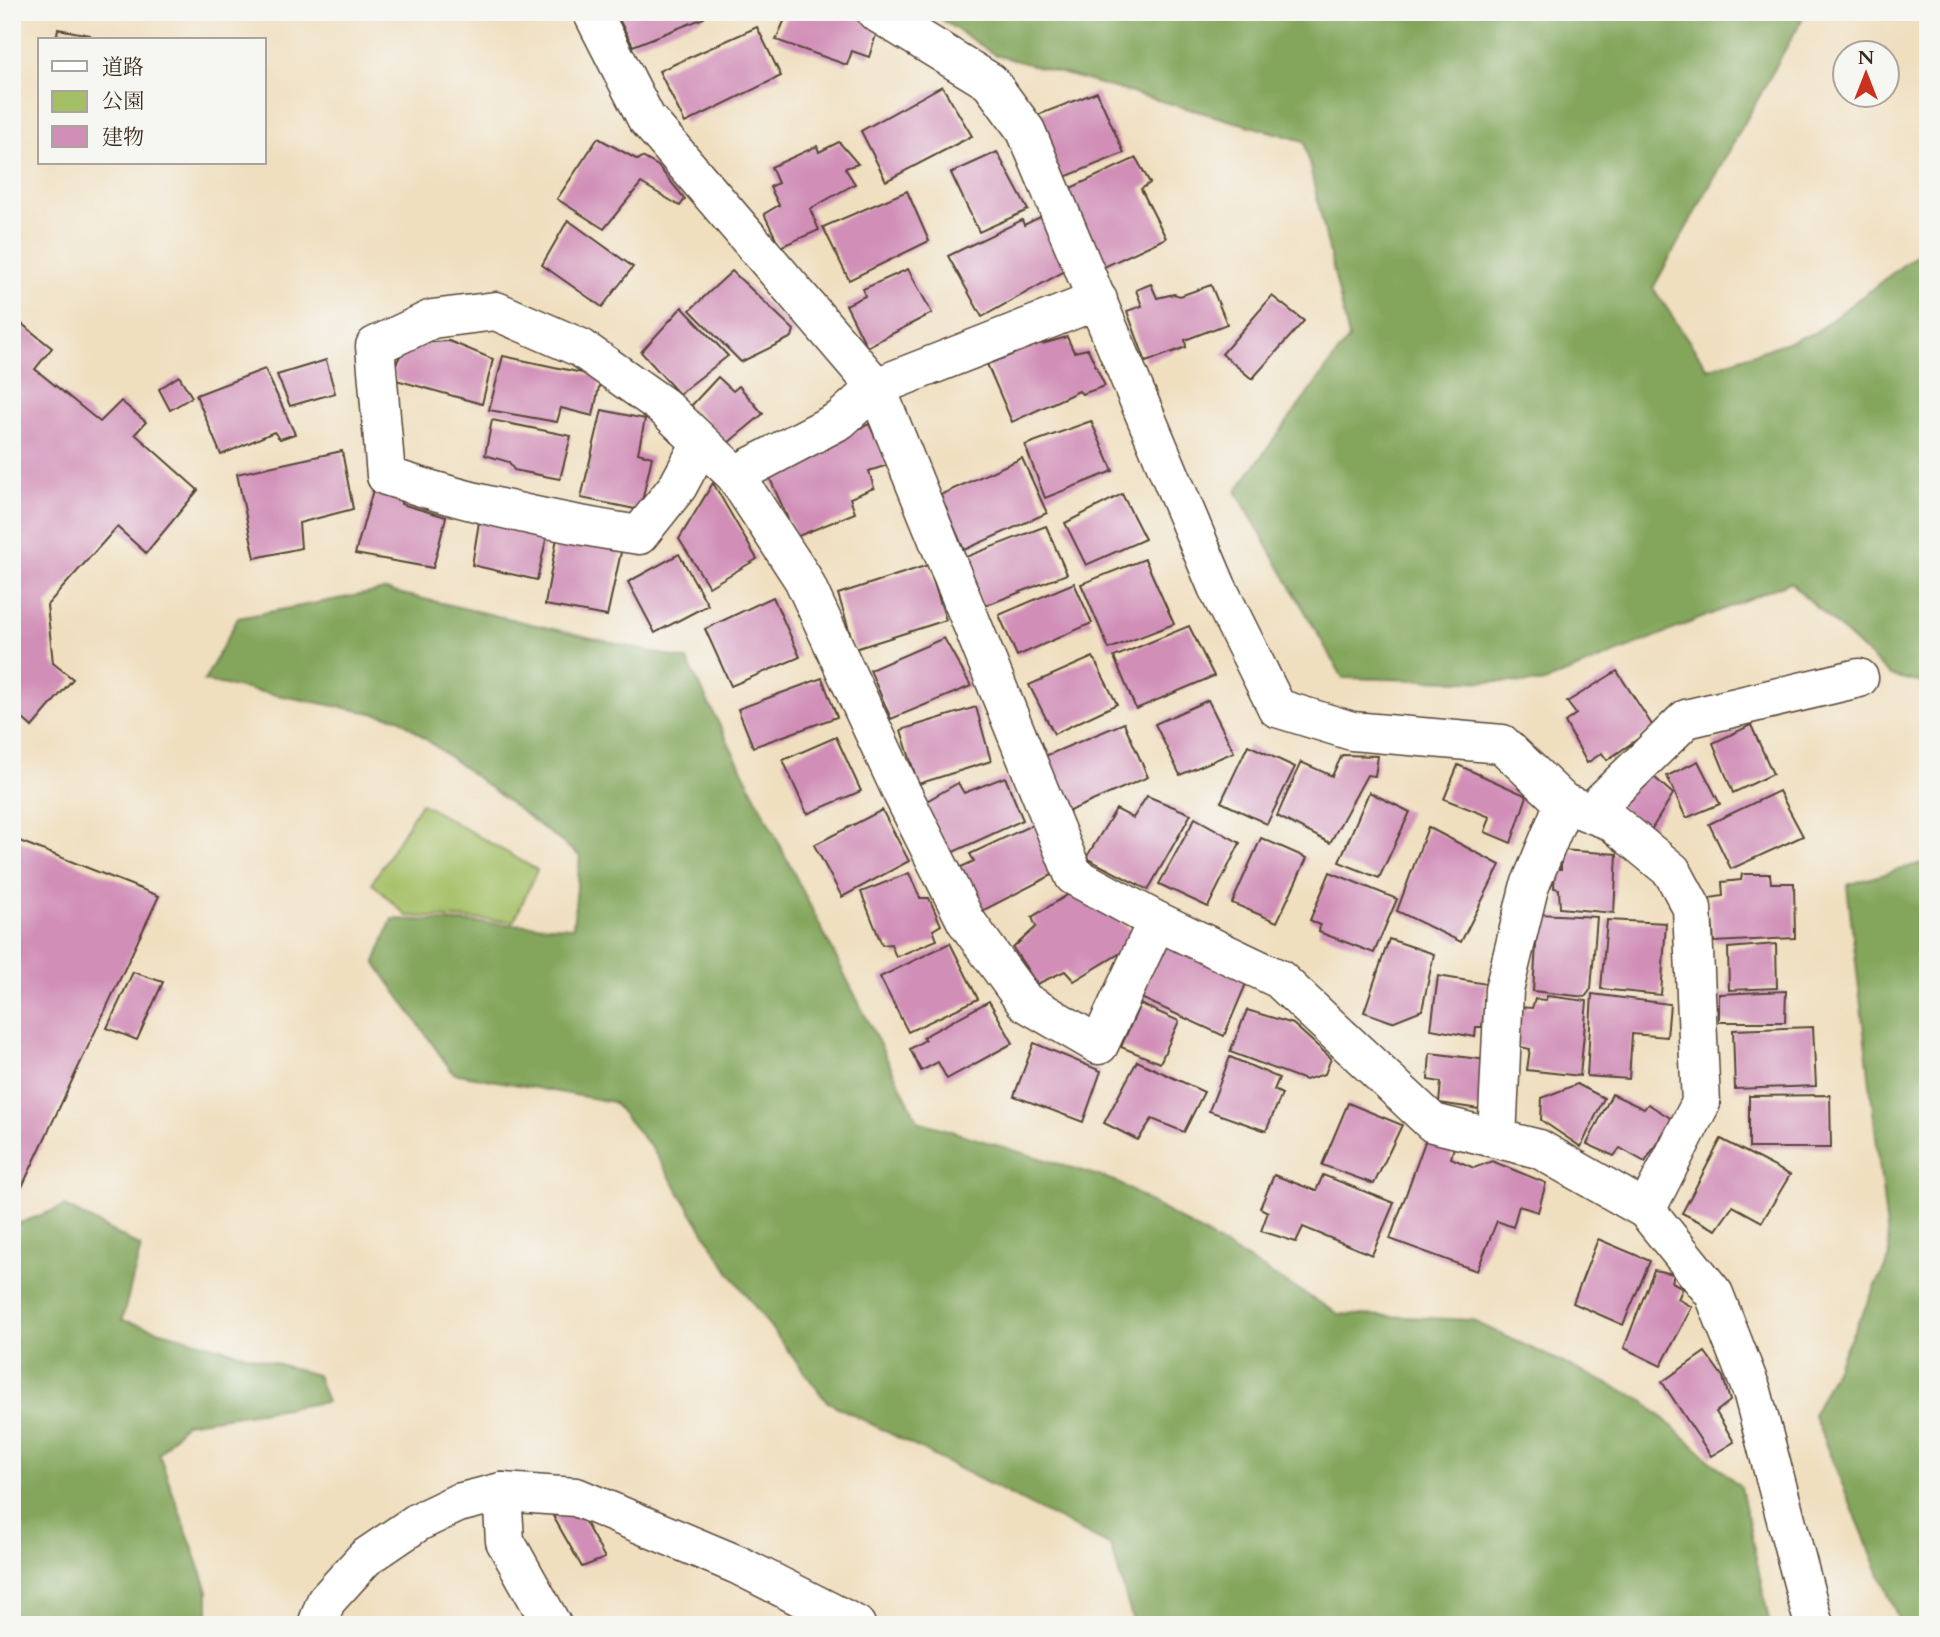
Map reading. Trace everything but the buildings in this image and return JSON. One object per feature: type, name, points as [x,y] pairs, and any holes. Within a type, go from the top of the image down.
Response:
[{"type":"street","points":[[592,12],[646,118],[876,387],[1074,876],[1157,921],[1279,979],[1433,1123],[1539,1149],[1646,1210],[1714,1294],[1752,1391],[1814,1625]]},
{"type":"street","points":[[876,12],[990,82],[1026,131],[1217,587],[1277,708],[1352,731],[1503,744],[1577,808],[1611,821],[1672,871],[1692,908],[1701,1103],[1646,1210]]},
{"type":"street","points":[[735,475],[840,420],[876,387],[1098,300]]},
{"type":"street","points":[[701,443],[678,486],[639,535],[563,524],[457,500],[386,477],[375,346],[432,319],[496,312],[581,348],[663,406],[735,475],[803,579],[901,791],[966,921],[1025,1002],[1100,1045],[1157,921]]},
{"type":"street","points":[[1497,1139],[1504,990],[1529,888],[1577,808],[1686,719],[1859,678]]},
{"type":"street","points":[[502,1492],[505,1541],[552,1625]]},
{"type":"street","points":[[317,1625],[326,1601],[365,1558],[418,1522],[458,1503],[502,1492],[576,1497],[738,1565],[856,1625]]},
{"type":"green space","points":[[930,12],[1806,12],[1653,288],[1708,369],[1814,333],[1928,246],[1928,684],[1891,676],[1790,582],[1542,683],[1343,678],[1236,491],[1349,338],[1304,141],[996,55]]},
{"type":"green space","points":[[385,590],[687,660],[918,1121],[1115,1181],[1339,1314],[1471,1320],[1641,1399],[1741,1487],[1770,1625],[1134,1625],[1111,1546],[826,1401],[729,1272],[653,1150],[613,1102],[453,1073],[375,962],[392,919],[573,927],[580,856],[398,718],[204,681],[238,618]]},
{"type":"green space","points":[[421,803],[537,870],[514,921],[407,916],[372,883]]},
{"type":"green space","points":[[1928,861],[1928,1625],[1901,1625],[1813,1414],[1890,1257],[1847,885]]},
{"type":"green space","points":[[65,1206],[141,1247],[122,1320],[317,1375],[327,1402],[185,1423],[159,1454],[208,1591],[208,1618],[202,1625],[12,1625],[12,1226]]}]
